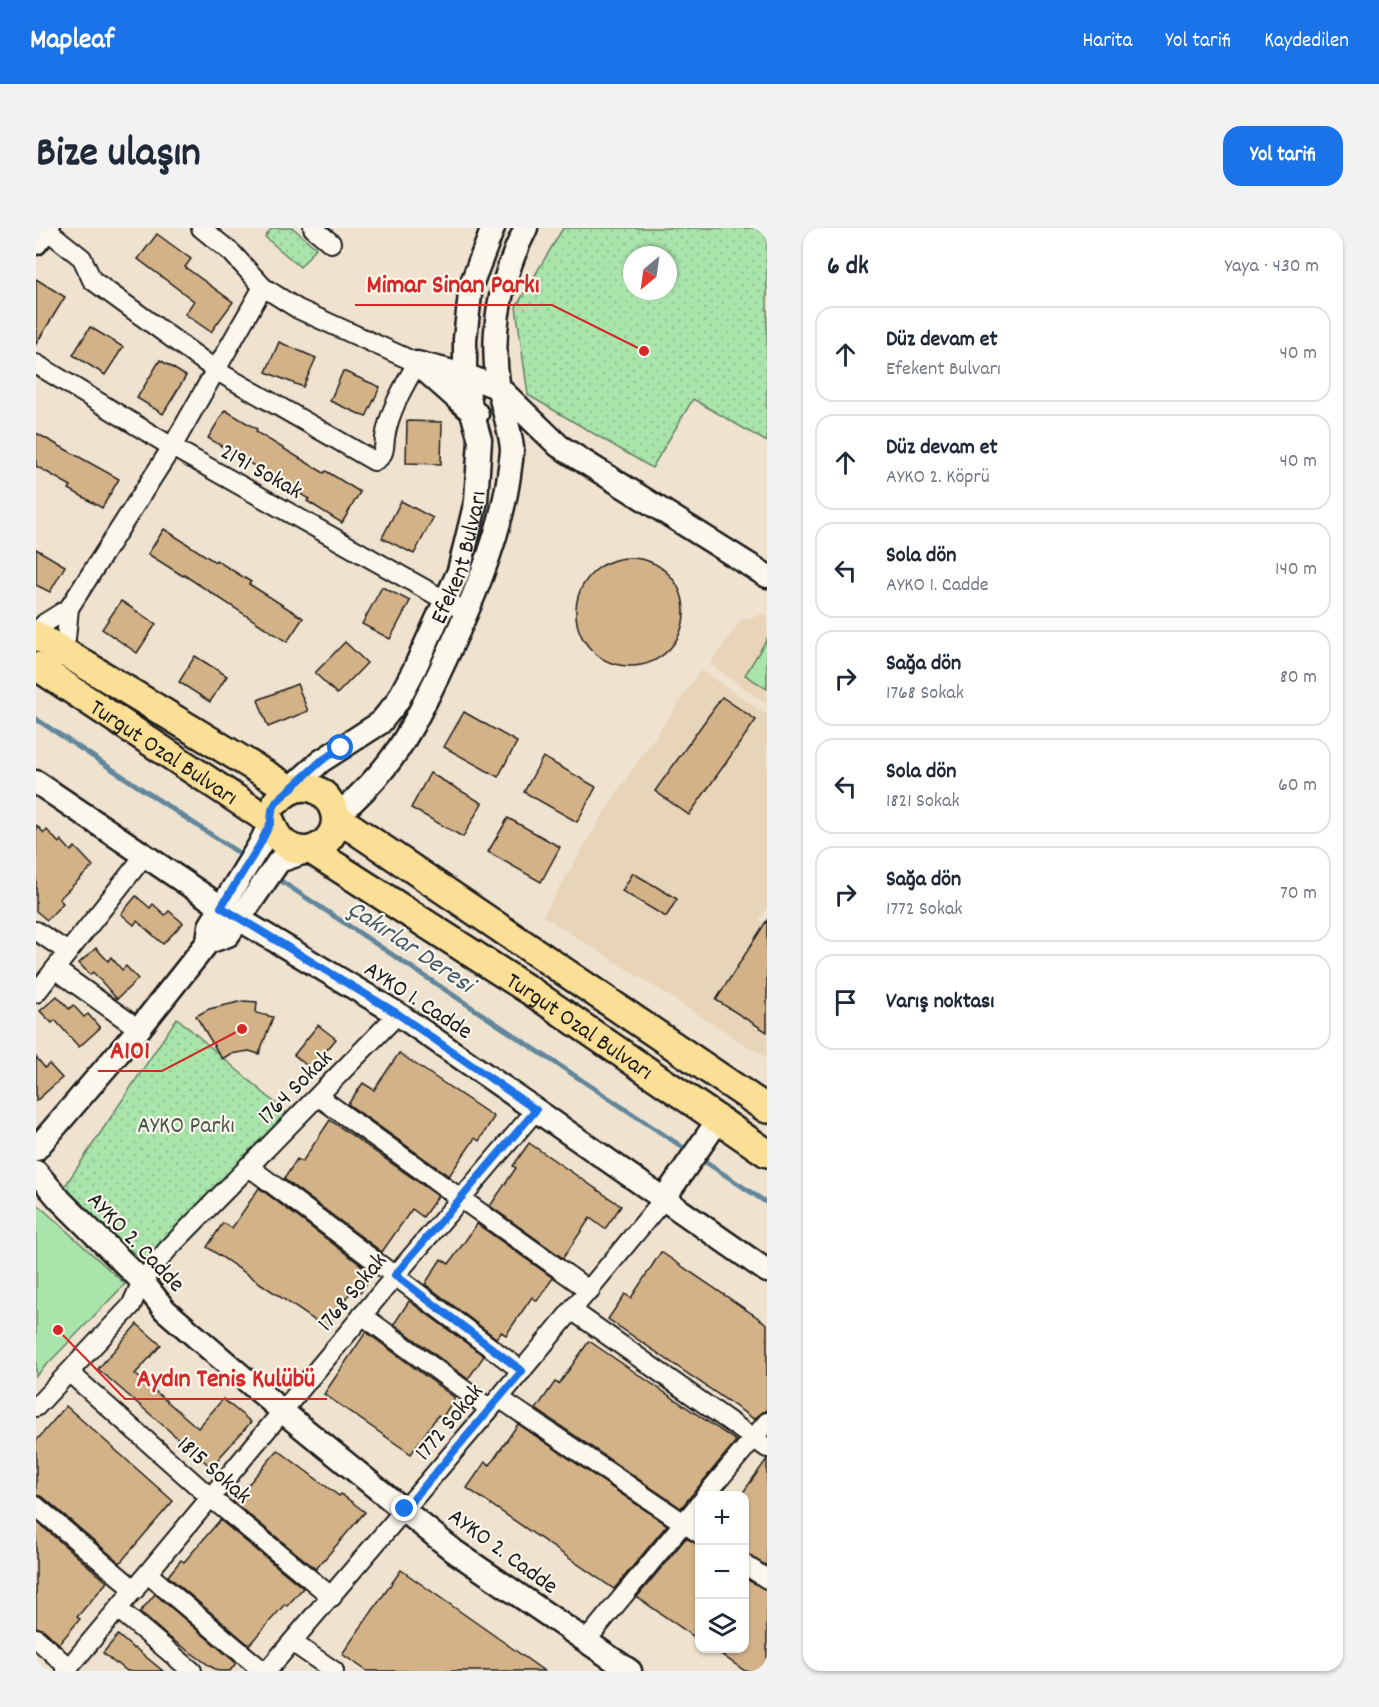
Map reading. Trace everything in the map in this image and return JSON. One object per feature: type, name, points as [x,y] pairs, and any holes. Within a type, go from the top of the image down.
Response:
[{"type":"main road","name":"Turgut Ozal Bulvarı","points":[[36,633],[290,789],[303,787],[322,792],[333,807],[336,817],[767,1109]]},
{"type":"main road","name":"Turgut Ozal Bulvarı","points":[[42,671],[271,822],[279,839],[286,846],[295,850],[311,850],[532,992],[767,1153]]},
{"type":"main road","name":"Efekent Bulvarı","points":[[271,822],[272,810],[277,801],[290,789]]},
{"type":"main road","points":[[311,850],[324,844],[335,827],[336,817]]},
{"type":"street","points":[[201,228],[232,253],[263,287],[298,309],[417,363],[465,375],[499,388],[559,446],[767,576]]},
{"type":"street","points":[[313,228],[331,243]]},
{"type":"street","name":"Efekent Bulvarı","points":[[290,789],[321,761],[380,723],[397,702],[459,571],[476,501],[480,440],[471,412],[465,375],[465,339],[471,285],[493,228]]},
{"type":"street","points":[[336,817],[375,780],[393,756],[425,701],[466,612],[488,555],[506,496],[512,448],[495,358],[497,320],[502,285],[526,228]]},
{"type":"street","points":[[44,234],[82,258],[92,280],[217,371],[374,461],[380,459],[385,451],[391,416],[402,389],[417,363]]},
{"type":"street","points":[[36,633],[45,623],[69,608],[172,447],[263,287]]},
{"type":"street","points":[[417,363],[471,412],[507,428],[559,446]]},
{"type":"street","name":"2191 Sokak","points":[[36,364],[172,447],[466,612]]},
{"type":"street","points":[[42,671],[61,649],[66,639],[69,608]]},
{"type":"street","name":"AYKO 1. Cadde","points":[[36,782],[230,913],[398,1014],[767,1271]]},
{"type":"street","points":[[36,1149],[208,942],[228,934],[230,913],[243,874],[271,822]]},
{"type":"street","points":[[230,913],[266,882],[279,861],[311,850]]},
{"type":"street","points":[[38,987],[55,969],[144,856]]},
{"type":"street","points":[[36,931],[68,952]]},
{"type":"street","points":[[55,969],[138,1029]]},
{"type":"street","name":"1764 Sokak","points":[[36,1407],[131,1306],[142,1281],[168,1249],[398,1014]]},
{"type":"street","points":[[319,1097],[590,1291]]},
{"type":"street","name":"1768 Sokak","points":[[68,1669],[395,1275],[536,1110]]},
{"type":"street","points":[[663,1200],[719,1119]]},
{"type":"street","points":[[248,1166],[522,1371]]},
{"type":"street","name":"AYKO 2. Cadde","points":[[36,1172],[60,1200],[142,1281],[165,1310],[282,1411],[454,1551],[630,1671]]},
{"type":"street","name":"1772 Sokak","points":[[265,1671],[332,1597],[590,1291],[663,1200]]},
{"type":"street","points":[[573,1311],[760,1443]]},
{"type":"street","points":[[362,1315],[495,1404],[695,1531]]},
{"type":"street","name":"1815 Sokak","points":[[70,1373],[211,1498],[332,1597]]},
{"type":"street","points":[[710,1491],[760,1443],[767,1422]]},
{"type":"street","points":[[36,1506],[135,1590]]},
{"type":"street","points":[[585,1642],[695,1508]]},
{"type":"street","points":[[749,1567],[767,1579]]},
{"type":"street","points":[[148,1575],[265,1671]]},
{"type":"street","points":[[118,1609],[192,1671]]},
{"type":"street","points":[[36,1638],[68,1669]]},
{"type":"street","points":[[292,1642],[334,1671]]},
{"type":"shaded area","points":[[767,613],[767,704],[710,664],[741,620]]},
{"type":"shaded area","points":[[701,670],[767,715],[767,908],[759,920],[767,925],[767,1058],[543,916],[611,801]]},
{"type":"green space","points":[[272,228],[293,228],[316,248],[300,267],[265,237]]},
{"type":"green space","points":[[563,228],[767,228],[767,442],[693,399],[652,468],[528,395],[516,307]]},
{"type":"green space","points":[[767,639],[767,689],[745,675]]},
{"type":"green space","name":"AYKO Parkı","points":[[177,1018],[288,1114],[144,1262],[63,1189]]},
{"type":"green space","points":[[36,1203],[125,1284],[36,1376]]},
{"type":"building","points":[[157,234],[191,259],[185,267],[233,302],[211,332],[185,314],[194,301],[138,259]]},
{"type":"building","points":[[36,279],[65,297],[36,344]]},
{"type":"building","points":[[90,327],[123,347],[105,375],[73,355]]},
{"type":"building","points":[[279,342],[316,358],[303,387],[266,372]]},
{"type":"building","points":[[160,360],[186,376],[163,414],[137,398]]},
{"type":"building","points":[[343,371],[380,387],[366,417],[330,401]]},
{"type":"building","points":[[225,410],[257,429],[256,432],[360,492],[342,523],[307,501],[309,499],[208,438]]},
{"type":"building","points":[[407,421],[442,422],[441,464],[406,463]]},
{"type":"building","points":[[36,433],[119,479],[102,508],[69,489],[71,486],[36,466]]},
{"type":"building","points":[[401,501],[433,518],[414,554],[382,538]]},
{"type":"building","points":[[164,529],[251,582],[249,584],[303,618],[287,642],[148,554]]},
{"type":"building","points":[[36,549],[65,566],[50,592],[36,585]]},
{"type":"building","points":[[630,558],[651,562],[668,574],[680,591],[684,612],[680,633],[668,650],[651,662],[630,666],[609,662],[592,650],[580,633],[576,612],[580,591],[592,574],[609,562]]},
{"type":"building","points":[[382,587],[410,601],[390,639],[362,624]]},
{"type":"building","points":[[121,601],[156,624],[137,653],[102,629]]},
{"type":"building","points":[[345,642],[367,663],[337,694],[315,673]]},
{"type":"building","points":[[195,656],[227,676],[210,702],[179,682]]},
{"type":"building","points":[[297,684],[308,711],[268,727],[258,700]]},
{"type":"building","points":[[722,697],[756,720],[689,815],[655,791]]},
{"type":"building","points":[[464,712],[517,742],[498,777],[444,747]]},
{"type":"building","points":[[543,757],[596,787],[577,822],[524,792]]},
{"type":"building","points":[[430,773],[482,803],[463,837],[411,808]]},
{"type":"building","points":[[508,818],[560,847],[541,882],[488,852]]},
{"type":"building","points":[[36,825],[44,833],[47,830],[59,843],[61,840],[71,851],[75,847],[93,866],[59,899],[63,903],[47,920],[36,911]]},
{"type":"building","points":[[633,873],[677,899],[666,917],[622,891]]},
{"type":"building","points":[[136,896],[150,908],[153,904],[165,915],[169,911],[183,923],[163,944],[137,921],[134,925],[121,914]]},
{"type":"building","points":[[767,920],[767,1032],[716,1000]]},
{"type":"building","points":[[96,948],[108,961],[111,957],[122,970],[126,966],[138,979],[117,999],[93,972],[90,975],[79,963]]},
{"type":"building","points":[[57,996],[69,1009],[73,1005],[84,1017],[88,1014],[100,1028],[79,1047],[55,1020],[52,1023],[40,1011]]},
{"type":"building","points":[[243,1001],[257,1002],[256,1013],[273,1017],[259,1054],[249,1051],[230,1054],[222,1059],[196,1016],[209,1009]]},
{"type":"building","points":[[318,1025],[336,1039],[311,1069],[294,1055]]},
{"type":"building","points":[[399,1053],[494,1117],[479,1141],[475,1138],[449,1176],[348,1104],[363,1083],[374,1090]]},
{"type":"building","points":[[36,1057],[45,1068],[49,1064],[62,1078],[36,1101]]},
{"type":"building","points":[[330,1120],[438,1196],[423,1217],[412,1209],[382,1252],[284,1179],[297,1159],[302,1162]]},
{"type":"building","points":[[529,1143],[621,1206],[605,1229],[590,1218],[563,1258],[490,1206],[516,1168],[513,1166]]},
{"type":"building","points":[[259,1188],[373,1274],[361,1292],[354,1287],[326,1328],[207,1247],[223,1223],[232,1228]]},
{"type":"building","points":[[477,1224],[553,1278],[537,1301],[532,1297],[506,1335],[501,1332],[496,1338],[425,1284],[441,1259],[449,1264]]},
{"type":"building","points":[[661,1252],[767,1324],[767,1411],[754,1419],[608,1319],[625,1294],[631,1298]]},
{"type":"building","points":[[409,1301],[484,1356],[468,1379],[394,1324]]},
{"type":"building","points":[[137,1324],[161,1345],[135,1374],[198,1428],[223,1399],[251,1422],[211,1467],[98,1369]]},
{"type":"building","points":[[366,1332],[455,1398],[442,1418],[438,1415],[411,1454],[324,1394]]},
{"type":"building","points":[[589,1341],[736,1441],[681,1508],[536,1409],[555,1382],[559,1384]]},
{"type":"building","points":[[66,1406],[173,1501],[120,1563],[43,1497],[36,1495],[36,1441]]},
{"type":"building","points":[[518,1424],[667,1525],[614,1589],[467,1488],[485,1462],[490,1465]]},
{"type":"building","points":[[278,1450],[339,1496],[341,1494],[365,1512],[316,1569],[233,1502]]},
{"type":"building","points":[[767,1459],[767,1566],[749,1556],[749,1491],[744,1491]]},
{"type":"building","points":[[220,1520],[303,1588],[287,1606],[285,1604],[249,1645],[168,1576],[181,1560],[184,1562]]},
{"type":"building","points":[[36,1521],[107,1582],[77,1617],[80,1619],[59,1644],[44,1630],[36,1627]]},
{"type":"building","points":[[686,1538],[695,1543],[695,1637],[637,1597]]},
{"type":"building","points":[[401,1570],[544,1671],[367,1671],[342,1654]]},
{"type":"building","points":[[749,1581],[767,1590],[767,1671],[745,1671],[719,1653],[749,1653]]},
{"type":"building","points":[[155,1594],[236,1663],[230,1671],[218,1671],[210,1666],[166,1635],[140,1612]]},
{"type":"building","points":[[118,1635],[163,1671],[127,1671],[116,1664],[103,1653]]},
{"type":"waterway","name":"Çakırlar Deresi","points":[[36,719],[245,857]]},
{"type":"waterway","name":"Çakırlar Deresi","points":[[275,877],[690,1152]]},
{"type":"waterway","name":"Çakırlar Deresi","points":[[698,1157],[767,1203]]},
{"type":"place","name":"Mimar Sinan Parkı","points":[[644,351]]},
{"type":"place","name":"A101","points":[[242,1029]]},
{"type":"place","name":"Aydın Tenis Kulübü","points":[[58,1330]]},
{"type":"route","points":[[341,748],[321,761],[277,801],[272,810],[271,822],[259,846],[221,907],[398,1014],[536,1110],[395,1275],[522,1371],[405,1509]]}]
